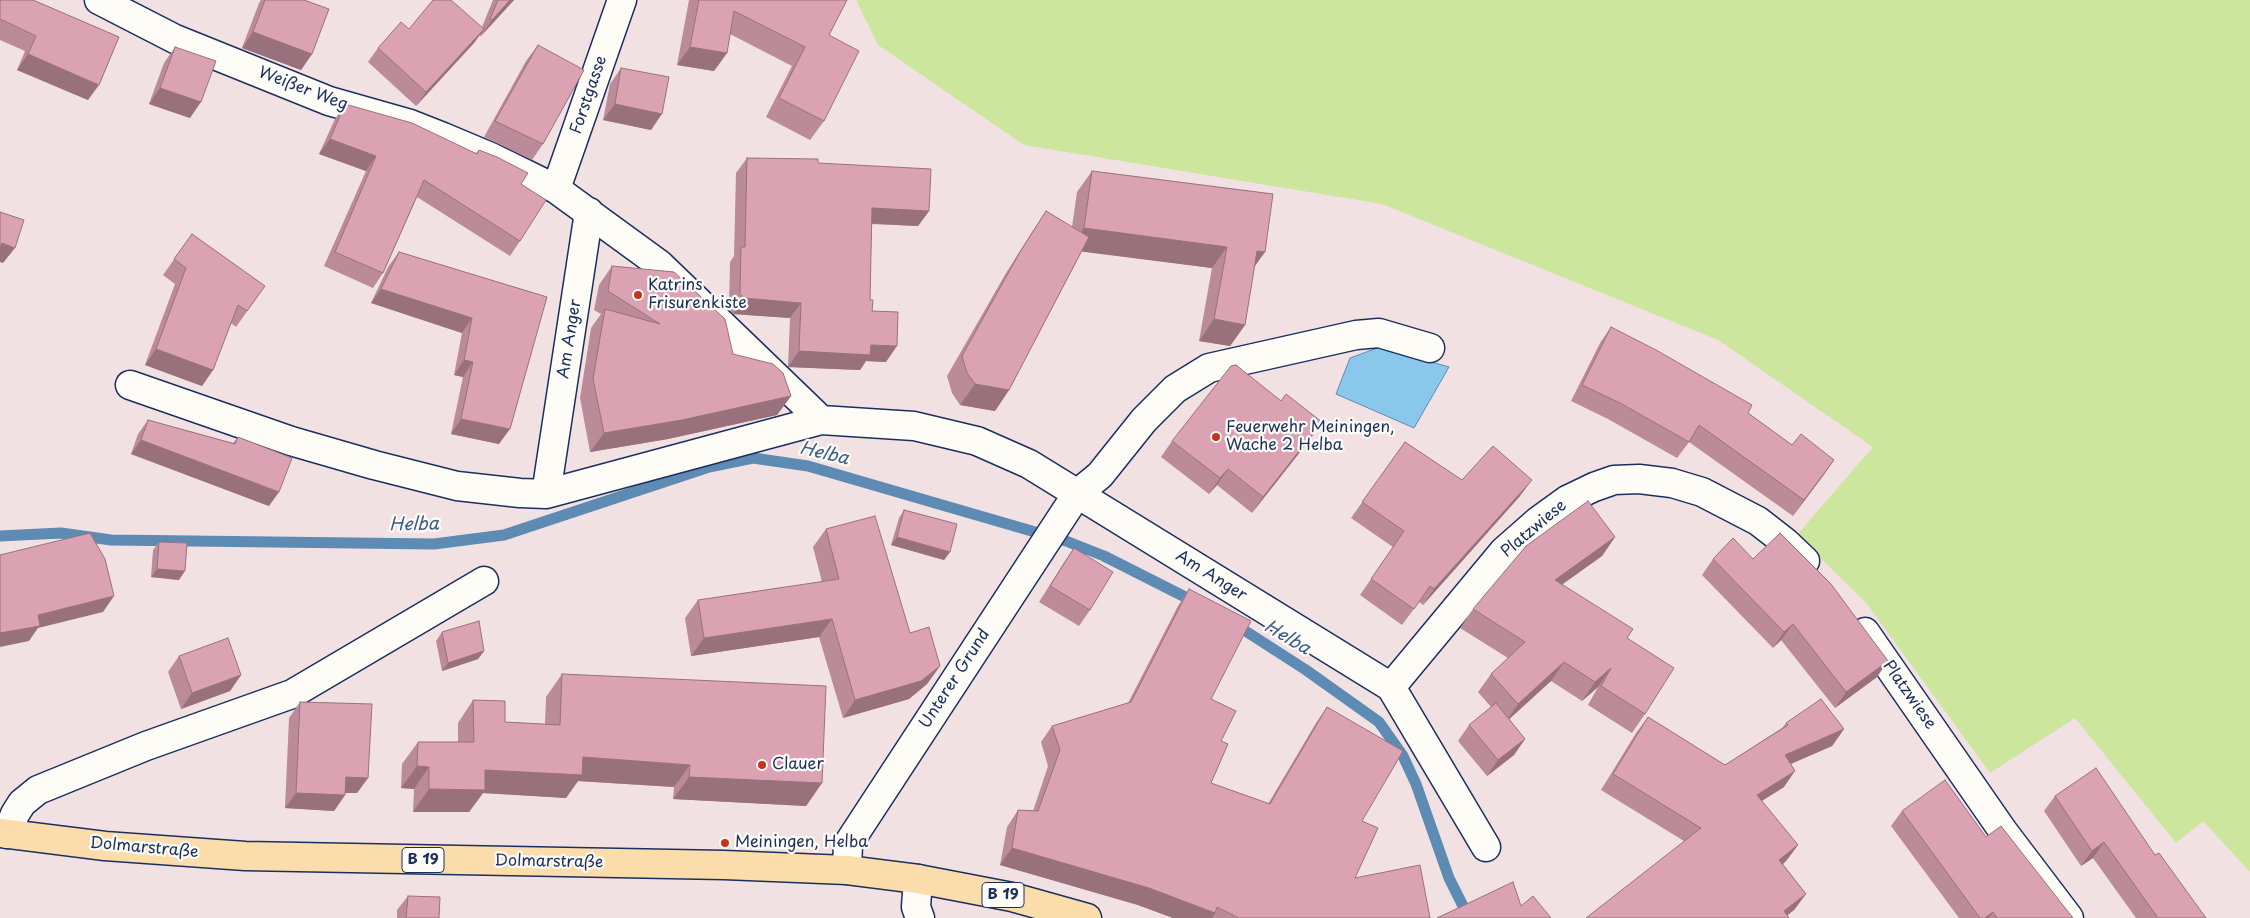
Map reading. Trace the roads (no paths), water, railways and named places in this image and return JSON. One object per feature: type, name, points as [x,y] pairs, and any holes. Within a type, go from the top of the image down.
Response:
[{"type":"main road","name":"Dolmarstraße","points":[[4,834],[106,846],[246,856],[724,865],[847,870],[918,879],[1012,897],[1087,918]]},
{"type":"street","name":"Weißer Weg","points":[[98,0],[175,38],[329,101],[410,124],[493,158],[556,189],[589,212]]},
{"type":"street","name":"Forstgasse","points":[[556,189],[622,0]]},
{"type":"street","points":[[589,212],[659,264],[821,420]]},
{"type":"street","name":"Am Anger","points":[[589,212],[546,494],[821,420],[914,426],[977,440],[1029,464],[1391,687],[1486,846]]},
{"type":"street","points":[[1077,494],[1100,474],[1144,420],[1175,389],[1210,368],[1356,335],[1379,333],[1430,348]]},
{"type":"street","points":[[130,384],[291,441],[374,465],[457,486],[546,494]]},
{"type":"street","name":"Platzwiese","points":[[1391,687],[1504,551],[1538,521],[1567,500],[1614,480],[1639,479],[1672,483],[1702,492],[1733,506],[1758,521],[1785,542],[1822,580]]},
{"type":"street","name":"Unterer Grund","points":[[847,870],[848,844],[1077,494]]},
{"type":"street","name":"Dolmarstraße","points":[[4,834],[22,803],[38,790],[146,746],[292,694],[484,581]]},
{"type":"street","name":"Platzwiese","points":[[1851,614],[2003,831],[2068,918]]},
{"type":"street","points":[[918,879],[916,907],[920,918]]},
{"type":"water","points":[[1380,347],[1449,367],[1414,428],[1336,394],[1350,358]]},
{"type":"waterway","name":"Helba","points":[[0,536],[61,533],[111,540],[434,544],[504,535],[709,467],[753,458],[808,466],[1066,541],[1104,556],[1197,603]]},
{"type":"waterway","name":"Helba","points":[[1233,623],[1306,670],[1379,722],[1403,756],[1416,784],[1449,878],[1469,918]]},
{"type":"place","name":"Katrins Frisurenkiste","points":[[638,295]]},
{"type":"place","name":"Feuerwehr Meiningen, Wache 2 Helba","points":[[1216,437]]},
{"type":"place","name":"Clauer","points":[[762,765]]},
{"type":"place","name":"Meiningen, Helba","points":[[725,843]]}]
